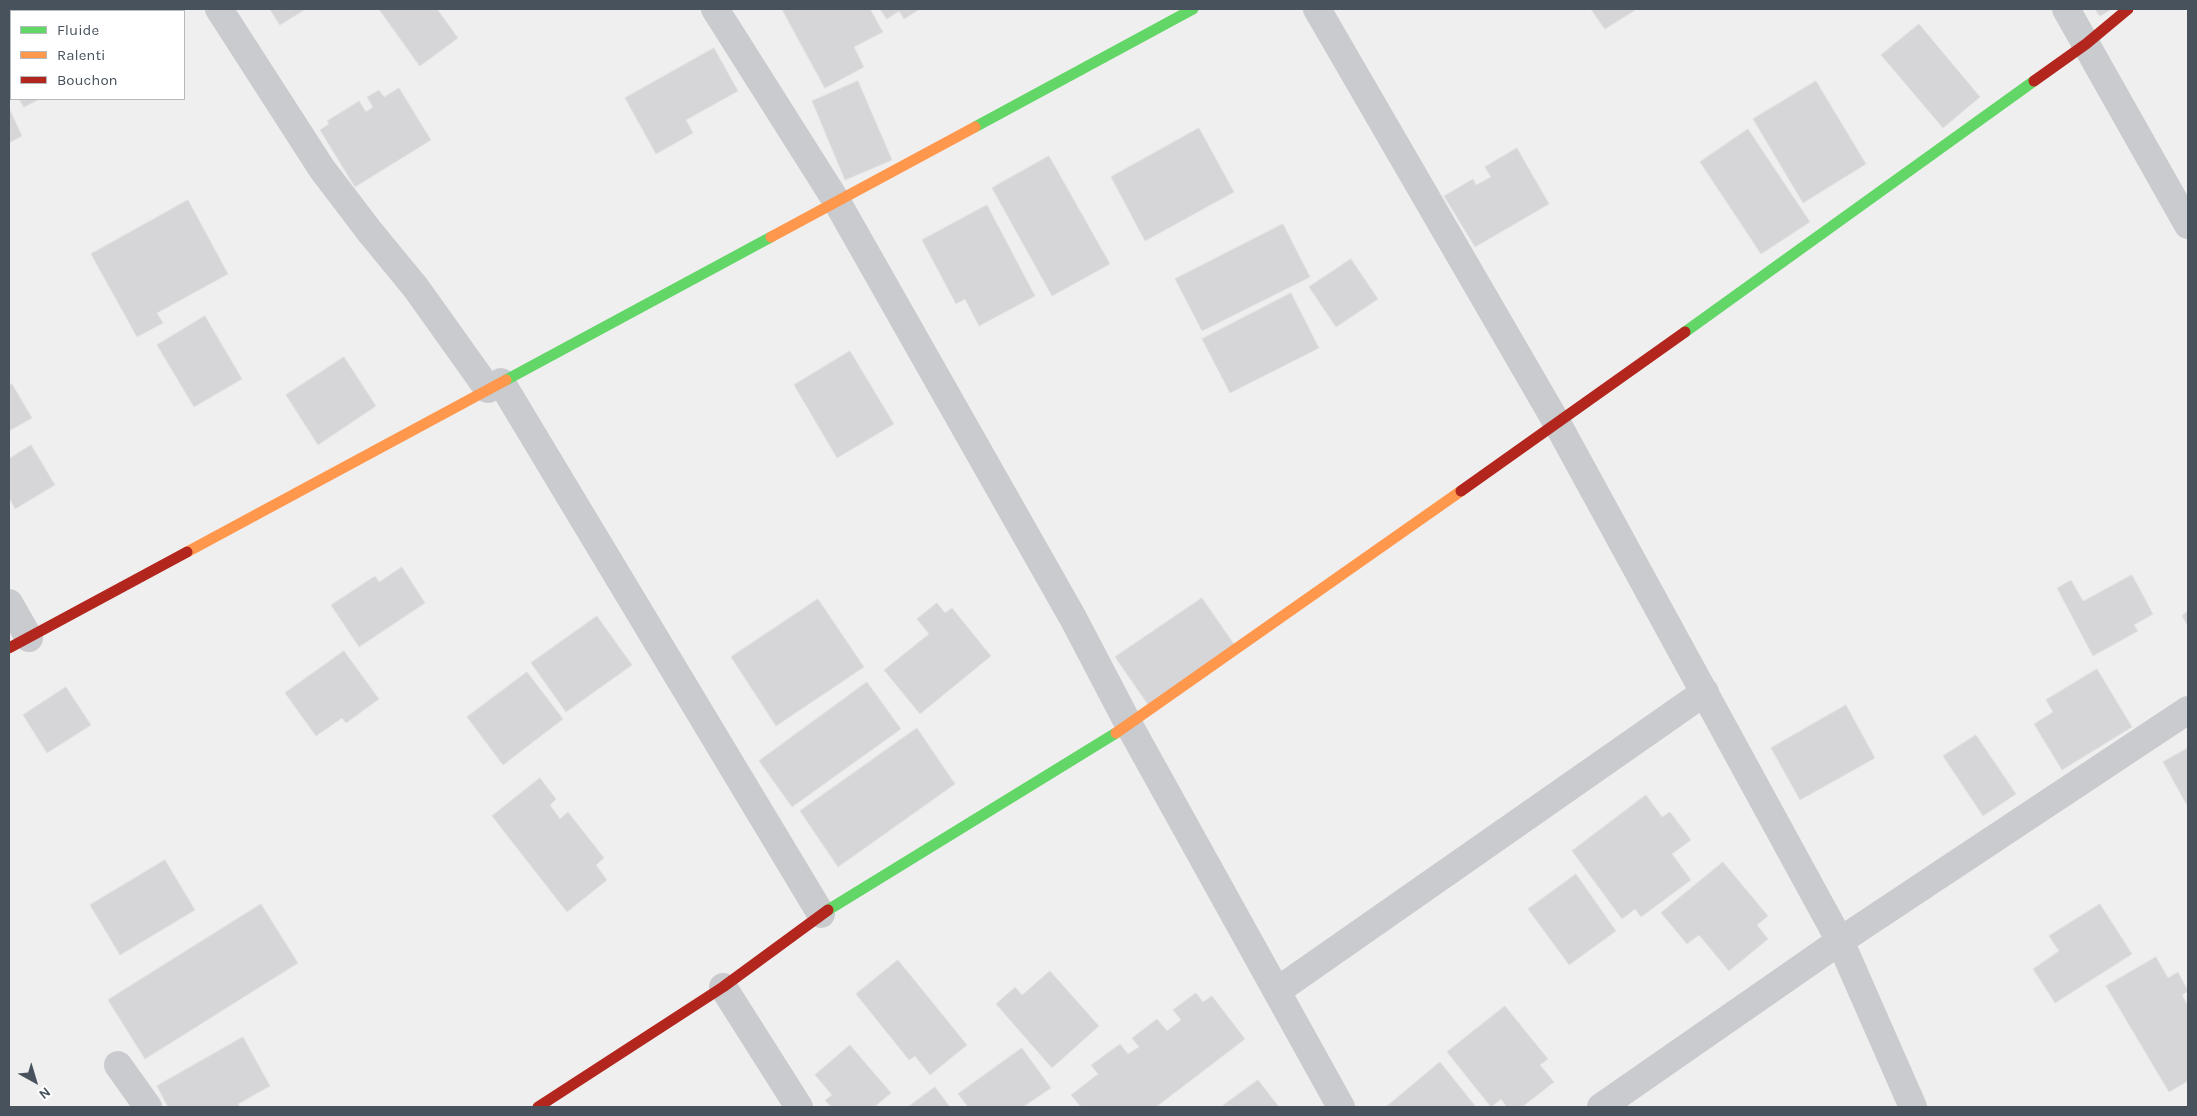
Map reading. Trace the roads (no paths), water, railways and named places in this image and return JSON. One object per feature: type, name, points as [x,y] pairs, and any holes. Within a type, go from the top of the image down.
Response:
[{"type":"street","points":[[219,9],[322,169],[370,232],[494,385],[821,914]]},
{"type":"street","points":[[715,9],[837,202],[1068,610],[1129,725],[1341,1107]]},
{"type":"street","points":[[9,603],[19,643],[1194,9]]},
{"type":"street","points":[[1317,9],[1557,423],[1705,692],[1840,941],[1913,1107]]},
{"type":"street","points":[[2066,9],[2188,226]]},
{"type":"street","points":[[538,1107],[723,987],[821,914],[1129,725],[1557,423],[2086,44],[2128,9]]},
{"type":"street","points":[[1277,991],[1705,692]]},
{"type":"street","points":[[1601,1107],[1840,941],[2188,710]]},
{"type":"street","points":[[723,987],[799,1107]]},
{"type":"street","points":[[118,1066],[148,1107]]}]
